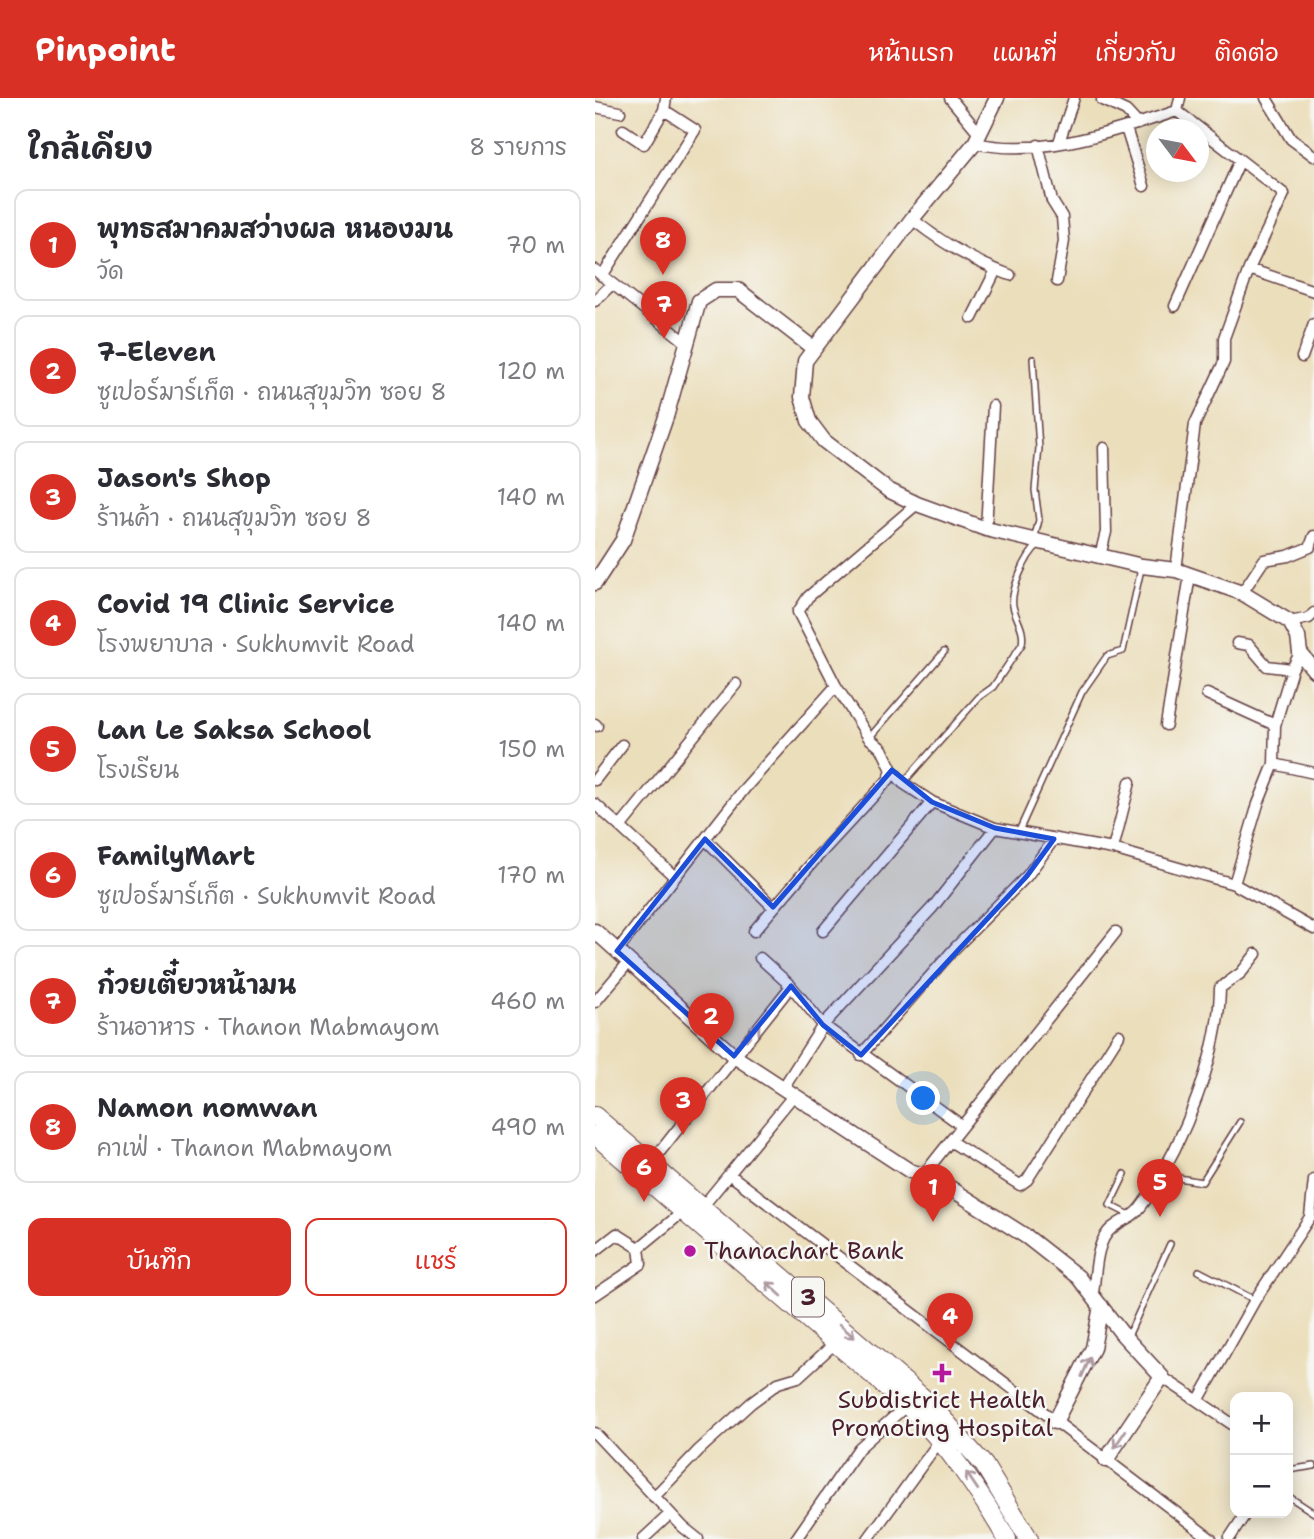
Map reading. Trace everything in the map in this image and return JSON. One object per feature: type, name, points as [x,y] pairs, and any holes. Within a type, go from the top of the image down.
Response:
[{"type":"main road","name":"3","points":[[595,1116],[928,1402],[984,1465],[1029,1539]]},
{"type":"main road","name":"3","points":[[597,1142],[684,1211],[907,1405],[941,1439],[971,1479],[1007,1539]]},
{"type":"street","points":[[624,130],[645,144],[664,110],[666,98]]},
{"type":"street","points":[[950,98],[977,139]]},
{"type":"street","points":[[997,98],[977,139],[912,219],[805,361],[802,397],[809,421],[824,441],[888,490],[917,504],[986,529],[1142,566],[1183,573],[1242,593],[1290,622],[1299,637],[1300,653],[1292,669],[1275,725],[1274,764],[1234,884]]},
{"type":"street","points":[[1059,142],[1074,98]]},
{"type":"street","points":[[1177,111],[1180,98]]},
{"type":"street","points":[[1266,98],[1291,139],[1314,156]]},
{"type":"street","points":[[1102,100],[1126,111],[1138,124]]},
{"type":"street","points":[[595,107],[620,112]]},
{"type":"street","points":[[664,110],[695,130],[599,273],[687,342]]},
{"type":"street","points":[[977,139],[1038,145],[1126,128],[1177,111]]},
{"type":"street","points":[[1166,725],[1183,573],[1195,424],[1224,362],[1224,338],[1249,268],[1284,194],[1177,111]]},
{"type":"street","points":[[1126,128],[1145,186]]},
{"type":"street","points":[[1038,145],[1052,201],[1062,217],[1064,241],[1057,281]]},
{"type":"street","points":[[1175,306],[1240,160]]},
{"type":"street","points":[[912,219],[935,237],[1010,275]]},
{"type":"street","points":[[1249,268],[1314,291]]},
{"type":"street","points":[[972,318],[996,270]]},
{"type":"street","points":[[595,301],[612,284]]},
{"type":"street","points":[[595,583],[623,540],[666,417],[699,301],[716,290],[738,290],[813,348]]},
{"type":"street","points":[[1302,357],[1314,324]]},
{"type":"street","points":[[986,529],[993,406]]},
{"type":"street","points":[[1100,556],[1106,532],[1104,448]]},
{"type":"street","points":[[917,504],[808,597],[798,612],[836,686],[869,738],[882,749],[892,771],[903,783],[932,802],[995,828],[1113,849],[1234,884],[1314,929]]},
{"type":"street","points":[[1242,593],[1264,560],[1288,556],[1310,547],[1314,536]]},
{"type":"street","points":[[1290,622],[1309,618],[1314,613]]},
{"type":"street","points":[[1237,643],[1249,645],[1268,666],[1292,669]]},
{"type":"street","points":[[1300,653],[1314,670]]},
{"type":"street","points":[[621,826],[736,684]]},
{"type":"street","points":[[617,951],[745,788],[836,686]]},
{"type":"street","points":[[1207,694],[1275,725]]},
{"type":"street","points":[[595,780],[622,745]]},
{"type":"street","points":[[1274,764],[1314,774]]},
{"type":"street","points":[[754,931],[889,779],[892,771]]},
{"type":"street","points":[[1113,849],[1130,782]]},
{"type":"street","points":[[823,931],[932,802]]},
{"type":"street","points":[[595,804],[675,877]]},
{"type":"street","points":[[703,1206],[788,1092],[823,1025],[933,907],[995,828]]},
{"type":"street","points":[[705,839],[773,907]]},
{"type":"street","points":[[862,1055],[955,948],[1027,876],[1054,839]]},
{"type":"street","points":[[595,931],[734,1056],[910,1171],[924,1174],[1027,1237],[1078,1277],[1122,1335],[1162,1377],[1230,1423]]},
{"type":"street","points":[[924,1174],[1116,932]]},
{"type":"street","points":[[1055,1422],[1093,1349],[1100,1249],[1110,1229],[1135,1217],[1162,1175],[1192,1115],[1219,1011],[1220,988],[1241,973],[1256,954]]},
{"type":"street","points":[[760,958],[791,986],[823,1025],[961,1125]]},
{"type":"street","points":[[595,1002],[628,963]]},
{"type":"street","points":[[651,1163],[791,986]]},
{"type":"street","points":[[950,1141],[1020,1185],[1119,1035]]},
{"type":"street","points":[[729,1174],[1211,1539]]},
{"type":"street","points":[[1198,1401],[1255,1300],[1312,1217],[1314,1180]]},
{"type":"street","points":[[639,1248],[684,1211]]},
{"type":"street","points":[[595,1251],[617,1234],[639,1248]]},
{"type":"street","points":[[595,1295],[641,1264],[639,1248]]},
{"type":"street","points":[[654,1497],[699,1450],[751,1403],[778,1383],[798,1377],[834,1344]]},
{"type":"street","points":[[1106,1460],[1162,1377]]},
{"type":"street","points":[[796,1539],[859,1448],[907,1405]]},
{"type":"street","points":[[595,1433],[670,1514],[698,1539]]},
{"type":"street","points":[[869,1539],[941,1439]]},
{"type":"street","points":[[643,1539],[670,1514]]},
{"type":"street","points":[[1229,1539],[1243,1518]]},
{"type":"lane","points":[[903,783],[979,697],[993,687],[1022,644],[1024,636],[1013,605],[1014,593],[1037,542],[1039,520],[1035,490],[1039,448],[1033,359]]},
{"type":"lane","points":[[1019,831],[1082,692],[1107,656],[1123,651],[1142,566]]},
{"type":"lane","points":[[869,738],[944,652]]},
{"type":"lane","points":[[1162,1175],[1202,1182],[1240,1122]]},
{"type":"lane","points":[[1125,1174],[1110,1205],[1135,1217]]},
{"type":"lane","points":[[1122,1335],[1130,1332],[1148,1298],[1170,1244]]},
{"type":"lane","points":[[1199,1271],[1255,1300]]},
{"type":"lane","points":[[1293,1469],[1314,1466]]},
{"type":"lane","points":[[1293,1499],[1314,1513]]},
{"type":"highlighted area","points":[[892,770],[932,802],[995,828],[1054,839],[1027,876],[861,1055],[823,1025],[791,986],[734,1056],[617,951],[705,839],[773,907]]},
{"type":"place","name":"Namon nomwan","points":[[663,275]]},
{"type":"place","name":"ก๋วยเตี๋ยวหน้ามน","points":[[664,339]]},
{"type":"place","name":"7-Eleven","points":[[711,1051]]},
{"type":"place","name":"Jason's Shop","points":[[683,1135]]},
{"type":"place","name":"FamilyMart","points":[[644,1202]]},
{"type":"place","name":"Lan Le Saksa School","points":[[1160,1217]]},
{"type":"place","name":"พุทธสมาคมสว่างผล หนองมน","points":[[933,1222]]},
{"type":"place","name":"Thanachart Bank","points":[[690,1251]]},
{"type":"place","name":"Covid 19 Clinic Service","points":[[950,1351]]},
{"type":"place","name":"Subdistrict Health Promoting Hospital","points":[[942,1373]]}]
